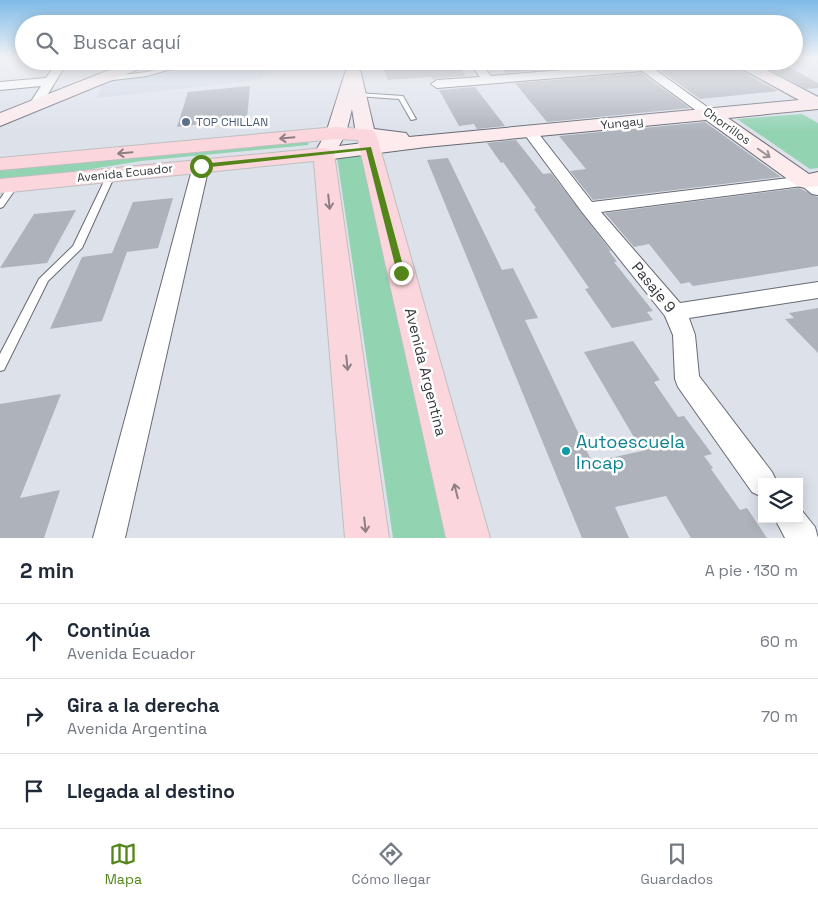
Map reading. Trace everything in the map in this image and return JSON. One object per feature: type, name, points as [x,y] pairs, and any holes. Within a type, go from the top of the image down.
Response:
[{"type":"main road","name":"Avenida Argentina","points":[[367,141],[468,538]]},
{"type":"main road","name":"Avenida Ecuador","points":[[0,164],[330,143]]},
{"type":"main road","name":"Avenida Ecuador","points":[[8,185],[201,166],[330,143]]},
{"type":"main road","points":[[330,143],[367,538]]},
{"type":"street","points":[[0,86],[33,82]]},
{"type":"street","points":[[34,106],[50,82]]},
{"type":"street","points":[[0,120],[94,82]]},
{"type":"street","points":[[330,143],[349,82]]},
{"type":"street","points":[[356,82],[367,141]]},
{"type":"street","points":[[437,84],[461,82]]},
{"type":"street","name":"Chorrillos","points":[[665,82],[814,184]]},
{"type":"street","points":[[777,82],[818,104]]},
{"type":"street","name":"Yungay","points":[[367,141],[426,141],[818,104]]},
{"type":"street","name":"Pasaje 9","points":[[530,132],[588,208],[675,312],[684,335],[686,379],[759,478]]},
{"type":"street","name":"Avenida Ecuador","points":[[330,143],[367,141]]},
{"type":"street","points":[[109,538],[201,166]]},
{"type":"street","points":[[588,208],[814,184]]},
{"type":"street","points":[[675,312],[818,290]]},
{"type":"street","points":[[793,523],[804,538]]},
{"type":"lane","points":[[358,95],[402,97],[413,119]]},
{"type":"lane","points":[[0,366],[44,279],[77,248],[111,175]]},
{"type":"lane","points":[[0,206],[8,185]]},
{"type":"shaded area","points":[[103,82],[242,82],[97,98]]},
{"type":"green space","points":[[802,114],[818,123],[818,168],[810,169],[737,119]]},
{"type":"green space","points":[[310,139],[308,145],[141,161],[73,172],[0,179],[0,168]]},
{"type":"green space","points":[[362,154],[453,538],[393,538],[337,157]]},
{"type":"building","points":[[654,82],[690,108],[547,122],[515,83]]},
{"type":"building","points":[[676,82],[762,82],[778,91],[700,99]]},
{"type":"building","points":[[793,82],[818,83],[818,88],[806,89]]},
{"type":"building","points":[[250,86],[247,118],[177,127],[188,92]]},
{"type":"building","points":[[475,87],[505,126],[477,129],[474,124],[459,126],[439,90]]},
{"type":"building","points":[[705,122],[781,177],[593,200],[570,171],[586,169],[559,136]]},
{"type":"building","points":[[516,140],[543,174],[551,173],[611,251],[609,251],[617,262],[614,262],[653,311],[647,312],[653,320],[612,328],[585,289],[589,288],[534,209],[536,208],[487,143]]},
{"type":"building","points":[[448,158],[502,270],[513,268],[538,318],[525,320],[592,462],[642,451],[584,352],[633,341],[660,380],[654,382],[678,417],[684,416],[712,454],[704,456],[713,468],[711,469],[740,510],[747,508],[767,538],[691,538],[666,496],[615,507],[629,538],[582,538],[427,160]]},
{"type":"building","points":[[799,188],[818,197],[818,266],[693,286],[689,282],[681,284],[649,244],[634,247],[605,213]]},
{"type":"building","points":[[173,198],[158,248],[127,252],[102,321],[50,329],[82,257],[112,253],[133,202]]},
{"type":"building","points":[[76,210],[47,263],[0,268],[34,214]]},
{"type":"building","points":[[818,308],[818,353],[785,319],[794,318],[789,313]]},
{"type":"building","points":[[61,394],[20,498],[60,490],[44,538],[0,538],[0,404]]},
{"type":"place","name":"TOP CHILLAN","points":[[186,122]]},
{"type":"place","name":"Autoescuela Incap","points":[[566,451]]},
{"type":"route","points":[[201,166],[369,148],[401,273]]}]
